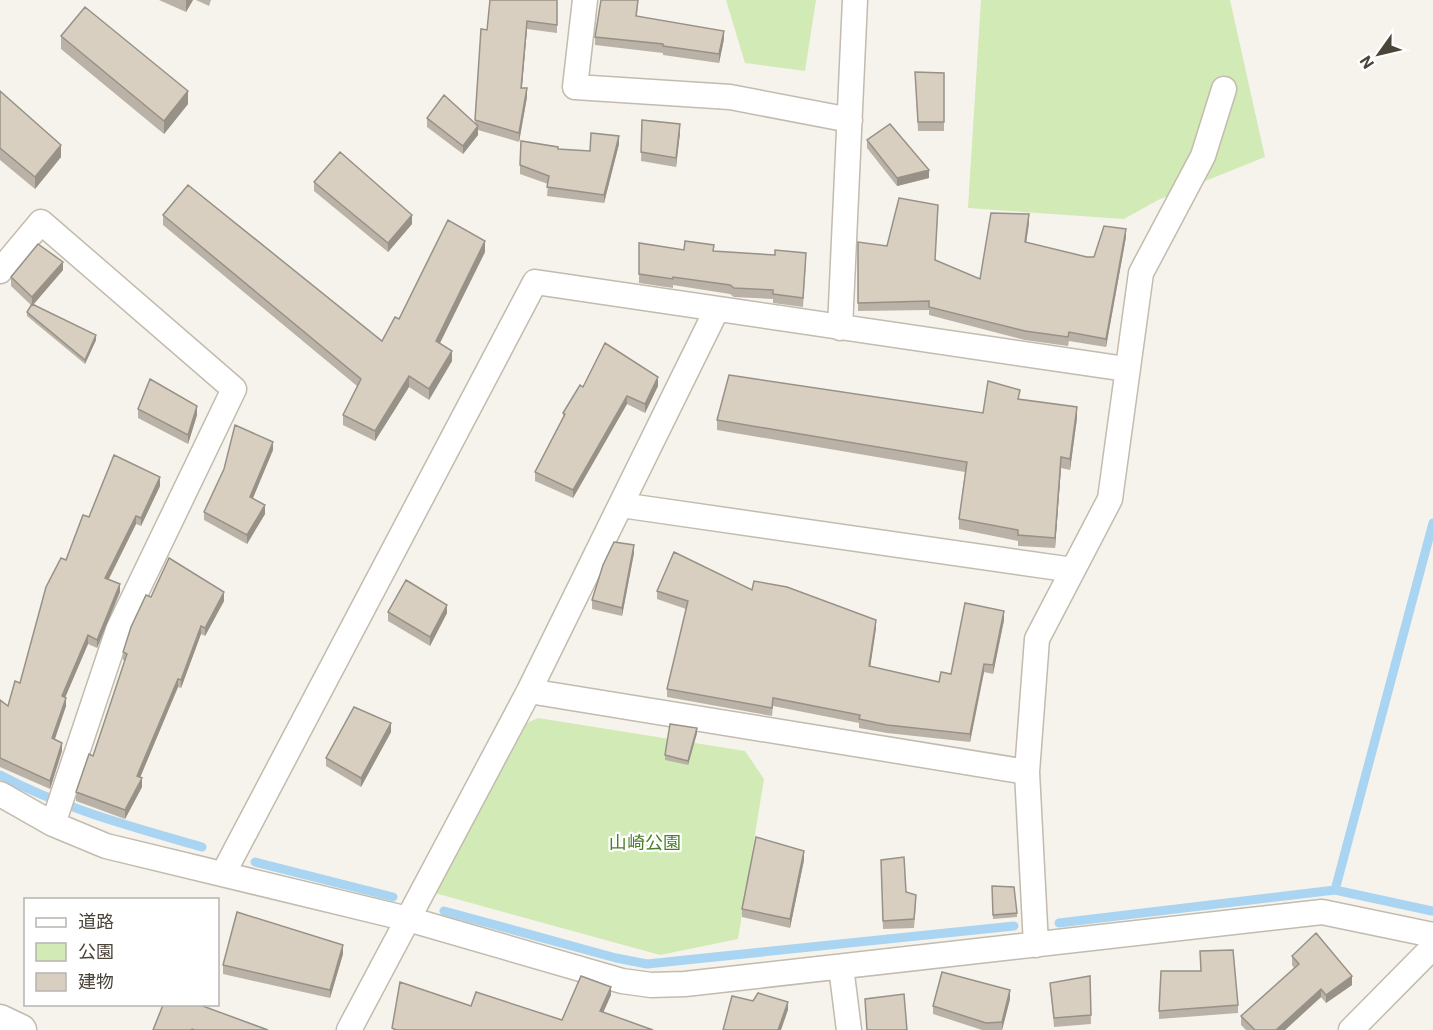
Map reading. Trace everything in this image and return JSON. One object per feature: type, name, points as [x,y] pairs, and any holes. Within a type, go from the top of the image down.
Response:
[{"type":"street","points":[[585,0],[575,87],[730,97],[850,120]]},
{"type":"street","points":[[840,328],[855,0]]},
{"type":"street","points":[[1036,945],[1027,772],[1036,639],[1110,499],[1126,369],[1141,273],[1203,156],[1224,89]]},
{"type":"street","points":[[0,271],[41,222],[234,389],[118,630],[58,810]]},
{"type":"street","points":[[223,874],[535,282],[1126,369]]},
{"type":"street","points":[[349,1030],[529,691],[717,309]]},
{"type":"street","points":[[621,505],[1073,570]]},
{"type":"street","points":[[529,691],[1027,772]]},
{"type":"street","points":[[0,794],[58,810],[106,846],[408,919],[622,981],[651,985],[685,984],[1322,912],[1433,935]]},
{"type":"street","points":[[1351,1030],[1433,947]]},
{"type":"street","points":[[841,967],[849,1030]]},
{"type":"street","points":[[0,1020],[21,1030]]},
{"type":"green space","points":[[726,0],[816,0],[805,71],[745,63]]},
{"type":"green space","points":[[981,0],[1230,0],[1265,157],[1158,200],[1124,219],[968,208]]},
{"type":"green space","name":"山崎公園","points":[[538,718],[745,751],[764,779],[738,939],[660,955],[431,892],[451,863],[522,725]]},
{"type":"building","points":[[490,0],[557,0],[557,25],[527,21],[521,88],[527,88],[519,133],[475,120],[481,29],[487,30]]},
{"type":"building","points":[[601,0],[638,0],[636,16],[724,31],[719,54],[663,46],[663,44],[595,37]]},
{"type":"building","points":[[85,7],[188,91],[164,121],[61,36]]},
{"type":"building","points":[[915,72],[944,73],[944,122],[918,122]]},
{"type":"building","points":[[0,91],[61,145],[35,177],[0,148]]},
{"type":"building","points":[[444,95],[478,126],[463,146],[427,118]]},
{"type":"building","points":[[642,120],[680,124],[676,158],[641,152]]},
{"type":"building","points":[[890,124],[929,170],[897,178],[867,140]]},
{"type":"building","points":[[591,133],[619,136],[604,195],[547,187],[549,176],[520,165],[521,141],[558,147],[558,149],[590,151]]},
{"type":"building","points":[[340,152],[412,215],[388,243],[314,182]]},
{"type":"building","points":[[188,185],[382,341],[395,317],[399,319],[448,220],[485,241],[436,341],[452,351],[429,389],[409,376],[375,431],[343,415],[361,379],[163,215]]},
{"type":"building","points":[[899,198],[938,205],[935,260],[980,279],[991,213],[1029,214],[1025,242],[1087,257],[1094,257],[1104,226],[1126,229],[1106,339],[1069,332],[1068,337],[1025,331],[929,307],[929,301],[858,303],[858,242],[887,246]]},
{"type":"building","points":[[685,241],[714,245],[713,251],[775,255],[775,250],[806,253],[803,298],[773,294],[773,290],[734,288],[730,285],[639,274],[639,243],[684,250]]},
{"type":"building","points":[[38,244],[63,262],[32,297],[11,277]]},
{"type":"building","points":[[32,304],[96,335],[85,360],[27,312]]},
{"type":"building","points":[[605,343],[658,377],[645,404],[627,396],[573,490],[535,472],[565,414],[563,413],[580,385],[583,387]]},
{"type":"building","points":[[729,375],[983,413],[988,381],[1020,390],[1018,399],[1077,407],[1070,459],[1061,457],[1055,538],[1018,535],[1018,530],[959,519],[967,462],[717,420]]},
{"type":"building","points":[[150,379],[197,406],[188,435],[138,409]]},
{"type":"building","points":[[235,425],[273,442],[250,497],[265,505],[247,535],[204,512],[224,469]]},
{"type":"building","points":[[114,455],[160,477],[141,518],[136,516],[105,578],[120,584],[97,640],[88,635],[62,696],[66,698],[52,738],[62,743],[50,781],[0,758],[0,700],[8,706],[15,681],[20,683],[46,587],[61,558],[66,560],[83,515],[89,517]]},
{"type":"building","points":[[614,542],[634,545],[622,608],[592,600],[603,565]]},
{"type":"building","points":[[674,552],[752,590],[754,581],[787,587],[876,620],[869,666],[939,682],[941,672],[951,674],[965,603],[1004,611],[993,665],[984,664],[970,734],[887,725],[859,719],[860,715],[773,698],[772,708],[667,689],[688,601],[657,591]]},
{"type":"building","points":[[169,558],[224,592],[205,628],[201,626],[181,680],[178,679],[137,776],[142,778],[125,810],[76,792],[89,754],[93,756],[127,654],[123,652],[131,627],[146,595],[151,597]]},
{"type":"building","points":[[406,580],[447,605],[430,637],[388,612]]},
{"type":"building","points":[[354,707],[391,723],[361,778],[326,758]]},
{"type":"building","points":[[670,724],[697,728],[688,761],[665,755]]},
{"type":"building","points":[[756,837],[804,851],[790,919],[742,909]]},
{"type":"building","points":[[904,857],[906,892],[916,895],[914,919],[883,921],[881,860]]},
{"type":"building","points":[[992,886],[1014,887],[1017,913],[993,915]]},
{"type":"building","points":[[237,912],[343,945],[330,990],[223,965]]},
{"type":"building","points":[[1316,933],[1352,976],[1326,995],[1321,989],[1276,1030],[1255,1030],[1241,1016],[1299,964],[1292,956]]},
{"type":"building","points":[[1233,950],[1238,1005],[1159,1011],[1161,971],[1201,971],[1200,951]]},
{"type":"building","points":[[942,972],[1010,990],[1002,1022],[986,1023],[933,1006]]},
{"type":"building","points":[[581,976],[611,987],[600,1011],[653,1030],[396,1030],[392,1028],[400,982],[471,1006],[476,992],[562,1020]]},
{"type":"building","points":[[1090,976],[1091,1015],[1054,1018],[1050,983]]},
{"type":"building","points":[[758,993],[788,1002],[778,1030],[723,1030],[732,996],[753,1001]]},
{"type":"building","points":[[904,994],[907,1030],[867,1030],[865,999]]},
{"type":"building","points":[[163,1006],[203,1006],[268,1030],[192,1029],[153,1030]]},
{"type":"waterway","points":[[1335,890],[1433,523]]},
{"type":"waterway","points":[[0,775],[74,807],[202,847]]},
{"type":"waterway","points":[[255,862],[393,897]]},
{"type":"waterway","points":[[1059,923],[1335,890],[1432,911]]},
{"type":"waterway","points":[[444,911],[616,958],[647,964],[1014,926]]}]
